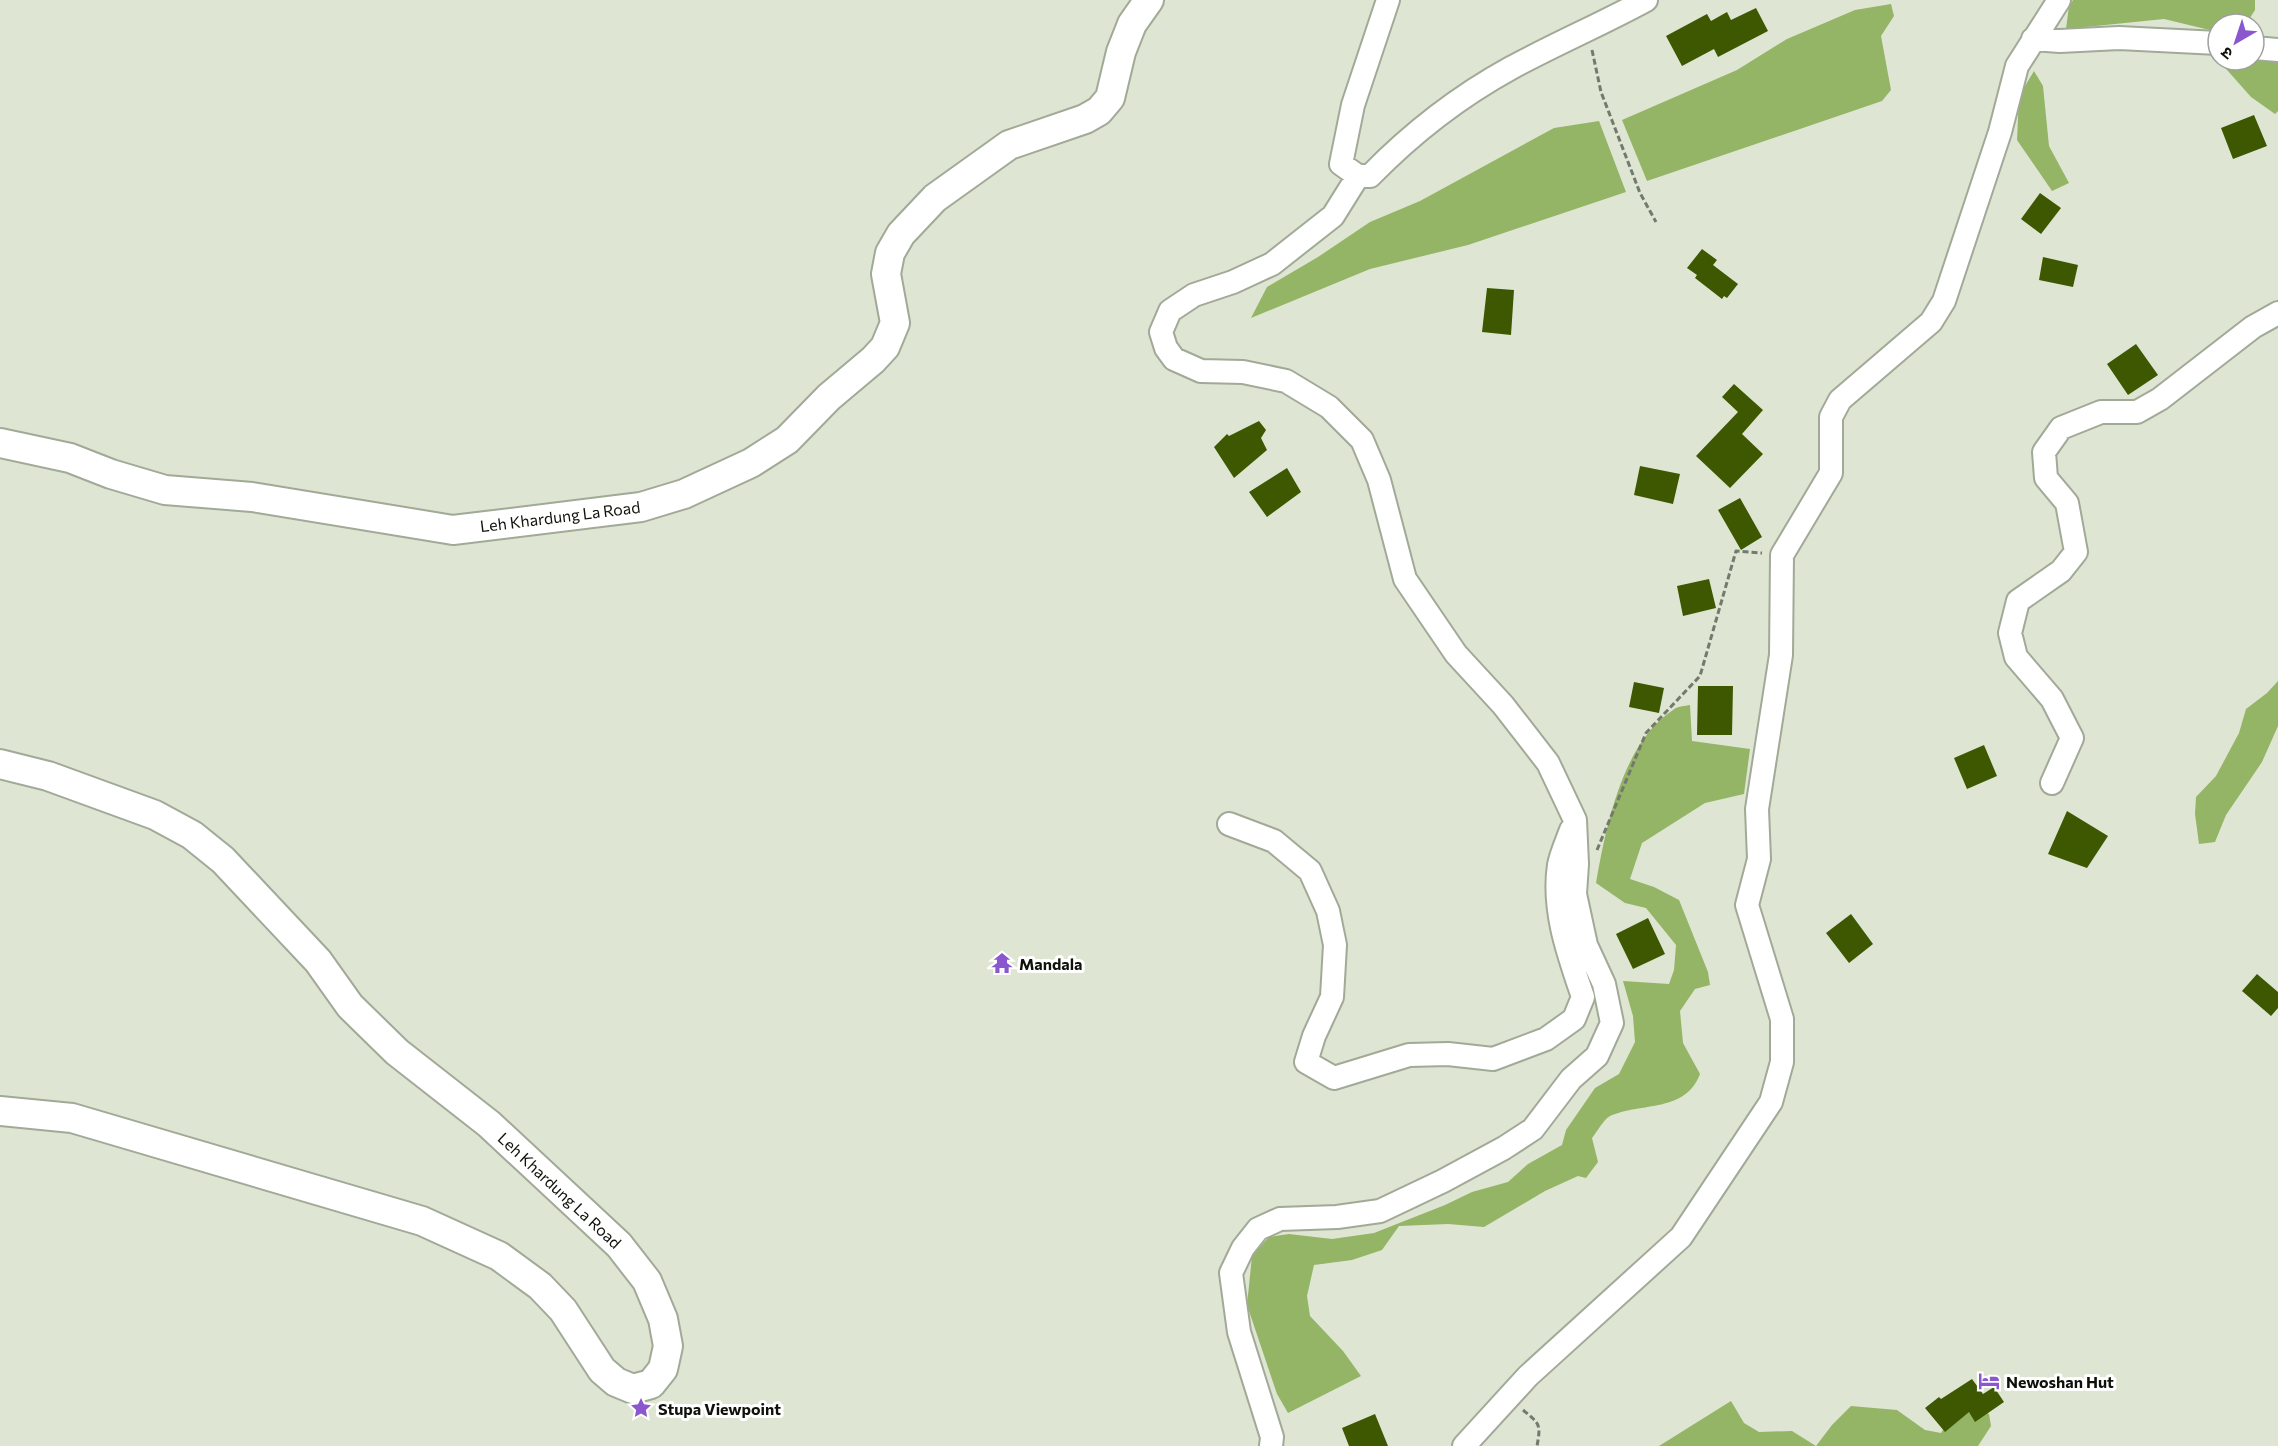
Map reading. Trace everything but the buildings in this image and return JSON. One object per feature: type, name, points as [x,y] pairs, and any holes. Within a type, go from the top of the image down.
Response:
[{"type":"main road","name":"Leh Khardung La Road","points":[[0,443],[70,458],[111,474],[165,490],[252,497],[453,530],[641,507],[684,494],[751,463],[788,440],[829,397],[873,360],[885,346],[895,323],[886,274],[890,253],[901,234],[935,198],[1009,145],[1085,119],[1099,111],[1110,98],[1121,52],[1132,24],[1149,0]]},
{"type":"main road","name":"Leh Khardung La Road","points":[[0,764],[48,776],[155,815],[192,835],[223,860],[318,961],[350,1006],[397,1052],[489,1124],[619,1245],[647,1281],[663,1319],[668,1346],[663,1369],[651,1384],[633,1389],[616,1382],[602,1370],[563,1310],[540,1286],[499,1256],[422,1221],[72,1118],[0,1111]]},
{"type":"street","points":[[1388,0],[1353,105],[1341,164],[1358,176],[1370,176],[1389,156],[1448,109],[1511,68],[1646,0]]},
{"type":"street","points":[[1464,1446],[1528,1376],[1681,1237],[1771,1102],[1782,1062],[1782,1019],[1747,905],[1759,859],[1758,809],[1781,655],[1782,555],[1830,473],[1831,417],[1840,400],[1931,322],[1944,301],[2000,132],[2018,66],[2059,0]]},
{"type":"street","points":[[2033,39],[2060,42],[2085,38],[2119,38],[2206,42]]},
{"type":"street","points":[[1271,1446],[1272,1437],[1269,1425],[1239,1332],[1231,1273],[1243,1248],[1258,1229],[1280,1219],[1337,1217],[1380,1211],[1504,1148],[1533,1129],[1571,1079],[1597,1056],[1612,1023],[1604,984],[1586,945],[1575,894],[1575,820],[1548,763],[1503,705],[1456,654],[1405,579],[1379,480],[1362,441],[1329,407],[1286,381],[1243,372],[1201,371],[1174,359],[1166,348],[1161,332],[1170,311],[1194,295],[1233,282],[1272,264],[1333,216],[1358,176]]},
{"type":"street","points":[[2052,783],[2072,738],[2052,699],[2016,657],[2010,633],[2018,601],[2061,571],[2076,552],[2067,503],[2046,478],[2044,452],[2061,428],[2101,412],[2137,412],[2160,399],[2253,327],[2278,313]]},
{"type":"street","points":[[1229,824],[1274,841],[1310,871],[1328,911],[1335,945],[1332,997],[1314,1036],[1306,1062],[1334,1078],[1409,1055],[1448,1054],[1493,1059],[1546,1039],[1574,1019],[1583,997],[1568,953],[1559,907],[1559,865],[1575,820]]},
{"type":"path","points":[[1588,31],[1601,92],[1640,193],[1656,222]]},
{"type":"path","points":[[1576,873],[1599,848],[1646,733],[1700,676],[1736,550],[1782,555]]},
{"type":"path","points":[[1508,1398],[1538,1423],[1540,1431],[1537,1446]]},
{"type":"green space","points":[[2073,0],[2255,0],[2254,12],[2206,12],[2206,29],[2164,19],[2066,29],[2069,6]]},
{"type":"green space","points":[[1891,4],[1894,16],[1881,36],[1891,90],[1882,101],[1647,181],[1622,120],[1737,70],[1787,39],[1855,10]]},
{"type":"green space","points":[[2266,60],[2278,61],[2278,111],[2275,114],[2251,97],[2229,72],[2266,72]]},
{"type":"green space","points":[[2034,71],[2043,86],[2049,146],[2069,183],[2052,191],[2017,140],[2019,96]]},
{"type":"green space","points":[[1599,121],[1626,192],[1468,245],[1370,269],[1251,318],[1267,287],[1318,257],[1370,222],[1420,201],[1554,128]]},
{"type":"green space","points":[[2278,681],[2278,726],[2262,762],[2226,815],[2215,842],[2199,844],[2195,814],[2196,797],[2216,776],[2239,733],[2246,709]]},
{"type":"green space","points":[[1690,705],[1692,741],[1750,749],[1744,794],[1705,803],[1642,843],[1630,879],[1654,887],[1679,900],[1708,972],[1710,985],[1695,989],[1680,1011],[1683,1043],[1700,1074],[1684,1095],[1673,1101],[1610,1116],[1592,1138],[1598,1162],[1586,1178],[1578,1176],[1545,1191],[1484,1227],[1448,1224],[1399,1226],[1382,1250],[1352,1260],[1314,1265],[1307,1296],[1310,1316],[1343,1351],[1361,1376],[1288,1413],[1277,1394],[1247,1305],[1252,1256],[1269,1237],[1289,1234],[1332,1239],[1374,1233],[1472,1192],[1508,1182],[1528,1164],[1562,1145],[1566,1130],[1595,1088],[1619,1074],[1635,1042],[1633,1016],[1623,981],[1669,984],[1674,970],[1676,945],[1646,908],[1625,903],[1596,883],[1600,861],[1619,788],[1641,743],[1655,725],[1675,709]]},
{"type":"green space","points":[[1731,1401],[1744,1423],[1759,1432],[1792,1431],[1816,1446],[1659,1446]]},
{"type":"green space","points":[[1972,1404],[1989,1414],[1991,1426],[1978,1446],[1816,1446],[1851,1406],[1897,1410],[1925,1430],[1941,1433],[1956,1408]]},
{"type":"place","name":"Mandala","points":[[1002,963]]},
{"type":"place","name":"Newoshan Hut","points":[[1989,1381]]},
{"type":"place","name":"Stupa Viewpoint","points":[[641,1408]]}]
